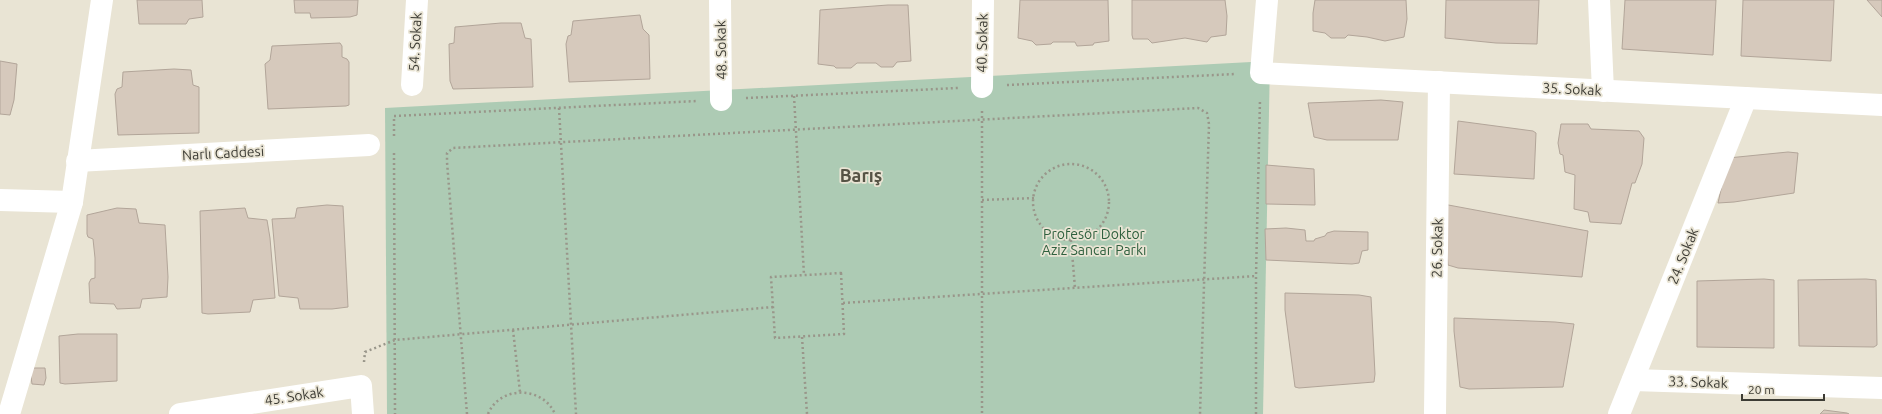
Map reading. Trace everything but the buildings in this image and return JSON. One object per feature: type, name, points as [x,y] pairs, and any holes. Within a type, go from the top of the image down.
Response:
[{"type":"street","points":[[9,414],[72,202],[102,0]]},
{"type":"street","name":"54. Sokak","points":[[412,85],[417,0]]},
{"type":"street","name":"48. Sokak","points":[[720,0],[721,100]]},
{"type":"street","name":"40. Sokak","points":[[982,86],[983,0]]},
{"type":"street","points":[[1261,73],[1267,0]]},
{"type":"street","points":[[1599,0],[1603,90]]},
{"type":"street","name":"35. Sokak","points":[[1261,73],[1882,104]]},
{"type":"street","name":"26. Sokak","points":[[1435,414],[1439,82]]},
{"type":"street","name":"24. Sokak","points":[[1618,414],[1746,98]]},
{"type":"street","name":"Narlı Caddesi","points":[[77,161],[369,145]]},
{"type":"street","points":[[0,200],[72,202]]},
{"type":"street","name":"33. Sokak","points":[[1633,380],[1882,388]]},
{"type":"street","points":[[361,386],[363,414]]},
{"type":"street","name":"45. Sokak","points":[[180,414],[361,386]]},
{"type":"path","points":[[394,139],[394,116],[1261,73],[1256,276],[1256,414]]},
{"type":"path","points":[[982,86],[982,414]]},
{"type":"path","points":[[794,96],[804,275]]},
{"type":"path","points":[[559,108],[576,414]]},
{"type":"path","points":[[467,414],[447,153],[453,148],[1198,108],[1207,113],[1209,124],[1200,414]]},
{"type":"path","points":[[394,146],[395,414]]},
{"type":"path","points":[[1067,165],[1080,165],[1091,170],[1100,178],[1106,188],[1109,200],[1108,213],[1102,224],[1094,233],[1083,239],[1071,240],[1058,238],[1048,232],[1039,222],[1034,211],[1034,198],[1037,186],[1044,176],[1055,168],[1067,165]]},
{"type":"path","points":[[982,200],[1034,198]]},
{"type":"path","points":[[1071,240],[1075,288]]},
{"type":"path","points":[[841,273],[843,303],[844,334],[775,338],[771,277],[841,273]]},
{"type":"path","points":[[843,303],[1256,276]]},
{"type":"path","points":[[361,386],[365,352],[395,340],[773,308]]},
{"type":"path","points":[[513,330],[520,392]]},
{"type":"path","points":[[802,336],[807,414]]},
{"type":"path","points":[[488,414],[498,401],[508,394],[520,392],[533,394],[544,399],[553,408],[555,414]]},
{"type":"green space","name":"Profesör Doktor Aziz Sancar Parkı","points":[[1270,61],[1263,414],[387,414],[385,108]]},
{"type":"district","name":"Barış","points":[[861,176]]}]
